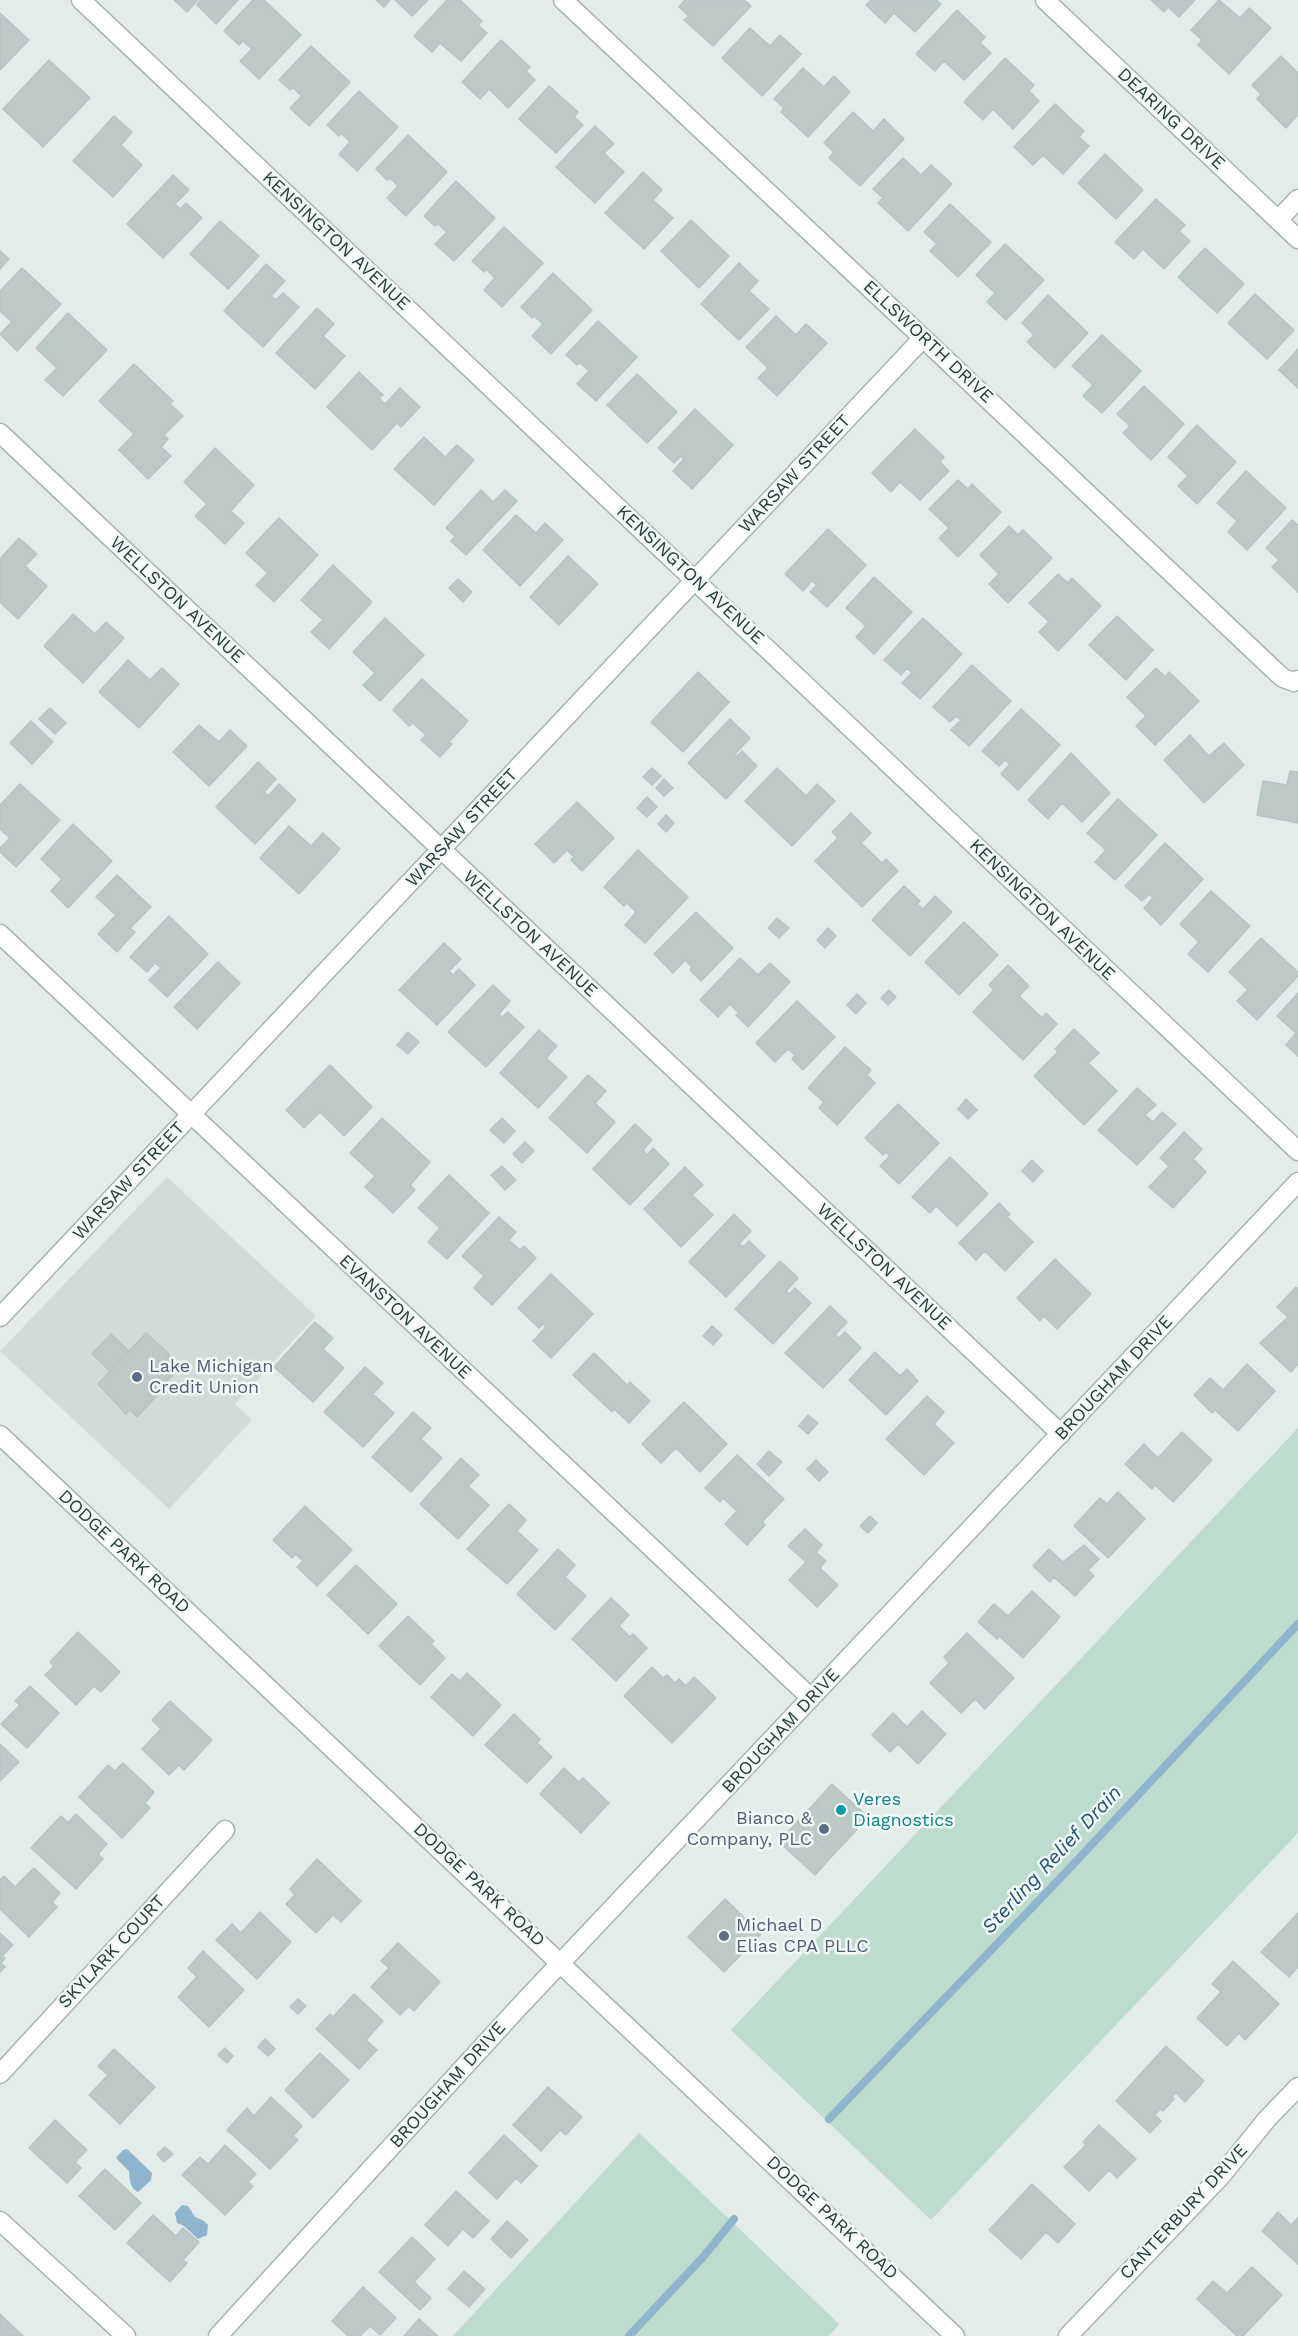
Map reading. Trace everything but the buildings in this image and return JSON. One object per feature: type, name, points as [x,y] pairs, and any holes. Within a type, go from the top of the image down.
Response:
[{"type":"street","name":"KENSINGTON AVENUE","points":[[81,0],[1298,1151]]},
{"type":"street","name":"ELLSWORTH DRIVE","points":[[563,0],[1273,669],[1283,678],[1296,681]]},
{"type":"street","name":"DEARING DRIVE","points":[[1045,0],[1298,238]]},
{"type":"street","points":[[1278,220],[1298,199]]},
{"type":"street","name":"WARSAW STREET","points":[[0,1317],[923,338]]},
{"type":"street","name":"WELLSTON AVENUE","points":[[0,433],[1061,1434]]},
{"type":"street","name":"EVANSTON AVENUE","points":[[0,934],[811,1698]]},
{"type":"street","name":"BROUGHAM DRIVE","points":[[218,2336],[561,1963],[1298,1182]]},
{"type":"street","name":"DODGE PARK ROAD","points":[[0,1435],[955,2336]]},
{"type":"street","name":"SKYLARK COURT","points":[[0,2074],[225,1830]]},
{"type":"street","name":"CANTERBURY DRIVE","points":[[1068,2336],[1221,2176],[1267,2119],[1298,2086]]},
{"type":"street","points":[[0,2221],[126,2336]]},
{"type":"shaded area","points":[[167,1177],[316,1316],[235,1404],[252,1420],[169,1509],[0,1351]]},
{"type":"green space","name":"Sterling Relief Drain","points":[[1298,1428],[1298,1833],[931,2220],[731,2030]]},
{"type":"green space","points":[[639,2133],[839,2324],[829,2336],[453,2336]]},
{"type":"water","points":[[127,2149],[152,2173],[151,2180],[138,2192],[131,2186],[129,2171],[116,2158]]},
{"type":"water","points":[[182,2205],[188,2206],[195,2217],[208,2225],[207,2235],[198,2239],[184,2226],[177,2223],[175,2213]]},
{"type":"waterway","name":"Sterling Relief Drain","points":[[829,2119],[1068,1870],[1298,1624]]},
{"type":"waterway","name":"Sterling Relief Drain","points":[[629,2336],[704,2256],[734,2219]]},
{"type":"place","name":"Lake Michigan Credit Union","points":[[137,1377]]},
{"type":"place","name":"Veres Diagnostics","points":[[841,1810]]},
{"type":"place","name":"Bianco & Company, PLC","points":[[824,1829]]},
{"type":"place","name":"Michael D Elias CPA PLLC","points":[[724,1936]]}]
